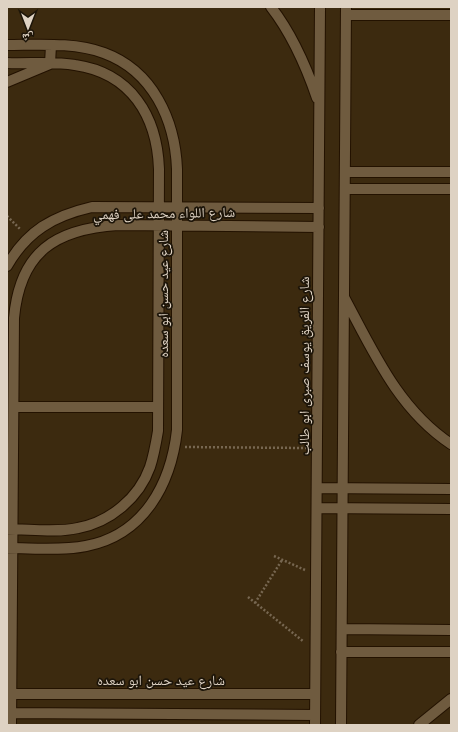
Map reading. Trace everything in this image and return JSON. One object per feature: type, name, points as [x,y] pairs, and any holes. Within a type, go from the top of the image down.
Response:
[{"type":"street","points":[[271,7],[294,43],[308,74],[319,105]]},
{"type":"street","name":"شارع الفريق يوسف صبرى ابو طالب","points":[[315,720],[320,7]]},
{"type":"street","points":[[341,725],[346,11],[451,15]]},
{"type":"street","name":"شارع عيد حسن ابو سعده","points":[[7,45],[51,45],[77,47],[104,53],[128,65],[144,80],[158,98],[168,118],[176,152],[177,207],[177,430],[175,447],[168,474],[155,500],[137,521],[114,537],[87,546],[59,549],[10,548]]},
{"type":"street","points":[[7,82],[50,64],[51,45]]},
{"type":"street","name":"شارع عيد حسن ابو سعده","points":[[7,63],[74,65],[98,70],[119,82],[133,94],[144,108],[152,125],[159,154],[158,431],[150,467],[142,485],[130,500],[119,509],[97,522],[78,528],[10,529]]},
{"type":"street","points":[[119,82],[128,65]]},
{"type":"street","points":[[152,125],[168,118]]},
{"type":"street","points":[[345,172],[451,172]]},
{"type":"street","points":[[345,190],[451,190]]},
{"type":"street","name":"شارع اللواء محمد على فهمي","points":[[7,266],[28,236],[48,222],[92,207],[319,208]]},
{"type":"street","name":"شارع اللواء محمد على فهمي","points":[[11,725],[9,713],[10,529],[14,407],[14,318],[16,296],[24,275],[36,257],[53,242],[73,232],[95,227],[319,226]]},
{"type":"street","points":[[344,296],[381,367],[398,394],[419,417],[451,444]]},
{"type":"street","points":[[158,321],[177,321]]},
{"type":"street","points":[[158,344],[177,344]]},
{"type":"street","points":[[14,407],[158,406]]},
{"type":"street","points":[[317,488],[451,489]]},
{"type":"street","points":[[317,508],[451,509]]},
{"type":"street","points":[[342,630],[451,630]]},
{"type":"street","points":[[341,652],[451,652]]},
{"type":"street","name":"شارع عيد حسن ابو سعده","points":[[9,694],[315,694]]},
{"type":"street","points":[[420,725],[451,699]]},
{"type":"street","points":[[9,713],[315,720]]},
{"type":"path","points":[[7,216],[28,236]]},
{"type":"path","points":[[175,447],[317,449]]},
{"type":"path","points":[[274,556],[316,575]]},
{"type":"path","points":[[255,603],[282,560]]},
{"type":"path","points":[[248,597],[316,652]]}]
